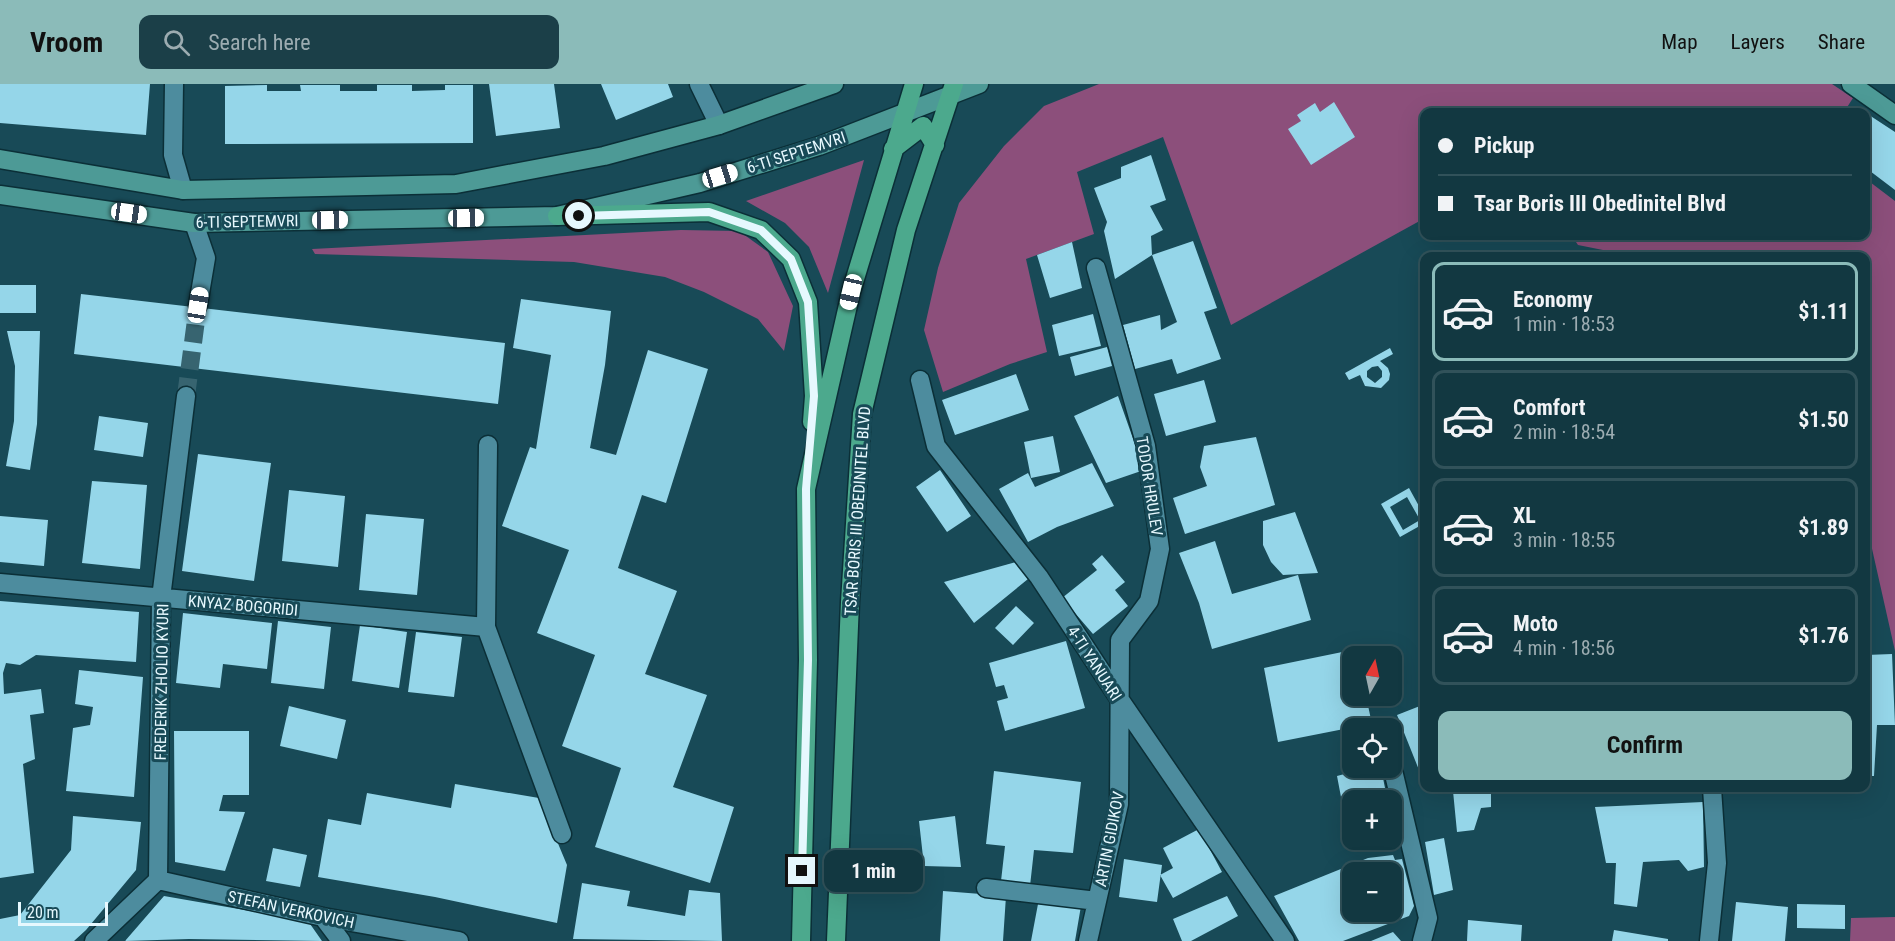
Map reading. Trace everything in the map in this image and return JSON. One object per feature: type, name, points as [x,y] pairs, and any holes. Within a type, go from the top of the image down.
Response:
[{"type":"main road","name":"6-TI SEPTEMVRI","points":[[0,159],[183,190],[456,184],[604,156],[718,125],[834,84]]},
{"type":"main road","points":[[806,489],[851,292],[914,84]]},
{"type":"main road","name":"6-TI SEPTEMVRI","points":[[0,195],[194,223],[557,216],[700,183],[904,115],[953,89],[980,84]]},
{"type":"main road","points":[[1851,84],[1895,115]]},
{"type":"main road","name":"TSAR BORIS III OBEDINITEL BLVD","points":[[836,941],[849,614],[862,414],[906,230],[953,89]]},
{"type":"main road","points":[[893,149],[923,126],[935,145]]},
{"type":"main road","points":[[557,216],[709,212],[761,230],[791,259],[808,302],[813,384],[806,489],[808,660],[801,941]]},
{"type":"street","points":[[174,84],[173,156],[183,190]]},
{"type":"street","points":[[699,84],[718,125]]},
{"type":"street","points":[[194,223],[206,258],[198,305]]},
{"type":"street","name":"TODOR HRULEV","points":[[1096,268],[1146,446],[1160,549],[1149,601],[1120,640],[1120,700]]},
{"type":"street","name":"4-TI YANUARI","points":[[920,380],[936,446],[1039,577],[1285,941]]},
{"type":"street","name":"FREDERIK ZHOLIO KYURI","points":[[158,880],[161,598],[186,396]]},
{"type":"street","points":[[488,445],[486,627],[562,834]]},
{"type":"street","name":"KNYAZ BOGORIDI","points":[[0,583],[486,627]]},
{"type":"street","name":"ARTIN GIDIKOV","points":[[1089,941],[1119,804],[1120,700]]},
{"type":"street","points":[[1395,778],[1428,918],[1422,941]]},
{"type":"street","points":[[1709,941],[1717,863],[1712,792]]},
{"type":"street","points":[[94,941],[158,880]]},
{"type":"street","name":"STEFAN VERKOVICH","points":[[158,880],[323,917],[459,941]]},
{"type":"street","points":[[986,888],[1097,901]]},
{"type":"street","points":[[323,917],[341,941]]},
{"type":"shaded area","points":[[1099,84],[1832,84],[1853,98],[1847,108],[1420,108],[1420,221],[1231,325],[1163,137],[1077,172],[1094,234],[1026,259],[1047,352],[1010,364],[943,392],[924,330],[938,268],[959,203],[1004,146],[1044,106]]},
{"type":"shaded area","points":[[864,160],[828,293],[809,247],[785,223],[746,201]]},
{"type":"shaded area","points":[[1870,182],[1895,201],[1895,651],[1870,540],[1870,252],[1613,252],[1578,245],[1575,240],[1870,240]]},
{"type":"shaded area","points":[[681,230],[739,231],[768,252],[793,306],[784,351],[758,319],[704,292],[665,277],[574,262],[315,254],[312,249]]},
{"type":"shaded area","points":[[1895,917],[1895,941],[1850,941],[1851,918]]},
{"type":"building","points":[[0,84],[150,84],[146,135],[0,123]]},
{"type":"building","points":[[489,84],[554,84],[560,128],[496,136]]},
{"type":"building","points":[[601,84],[668,84],[673,97],[616,120]]},
{"type":"building","points":[[267,85],[267,91],[301,91],[300,85],[340,85],[340,91],[377,91],[377,85],[412,85],[412,91],[445,90],[445,85],[473,85],[473,143],[225,144],[225,86]]},
{"type":"building","points":[[1334,102],[1355,137],[1311,165],[1288,129],[1301,121],[1297,115],[1315,103],[1320,112]]},
{"type":"building","points":[[1870,116],[1895,132],[1895,190],[1870,171]]},
{"type":"building","points":[[1151,155],[1166,200],[1150,206],[1163,230],[1151,236],[1152,255],[1115,279],[1104,231],[1107,222],[1094,188],[1121,178],[1121,167]]},
{"type":"building","points":[[1193,241],[1217,308],[1204,312],[1221,359],[1177,374],[1172,359],[1135,369],[1123,325],[1160,315],[1161,330],[1177,322],[1152,255]]},
{"type":"building","points":[[1072,242],[1082,288],[1050,298],[1037,255]]},
{"type":"building","points":[[0,285],[36,285],[36,313],[0,313]]},
{"type":"building","points":[[81,294],[505,343],[498,404],[74,354]]},
{"type":"building","points":[[521,299],[611,311],[605,365],[590,448],[616,455],[648,350],[708,369],[666,503],[642,495],[618,568],[677,591],[645,674],[707,695],[673,787],[734,807],[710,883],[595,847],[621,768],[562,746],[595,655],[537,633],[569,550],[502,526],[530,447],[536,449],[551,355],[513,348]]},
{"type":"building","points":[[1093,314],[1101,346],[1059,356],[1052,325]]},
{"type":"building","points":[[7,331],[40,331],[37,424],[30,470],[6,466],[14,421],[15,366]]},
{"type":"building","points":[[1107,347],[1112,366],[1075,376],[1070,357]]},
{"type":"building","points":[[1390,348],[1393,354],[1380,361],[1388,368],[1390,374],[1389,380],[1381,388],[1365,386],[1360,375],[1349,380],[1345,373]],"holes":[[[1378,366],[1382,371],[1382,377],[1375,383],[1367,377],[1367,371],[1372,367]]]},
{"type":"building","points":[[1016,374],[1029,410],[955,435],[942,400]]},
{"type":"building","points":[[1204,380],[1216,422],[1166,436],[1154,394]]},
{"type":"building","points":[[1118,396],[1144,470],[1106,483],[1074,416]]},
{"type":"building","points":[[99,416],[148,423],[143,457],[94,450]]},
{"type":"building","points":[[1053,436],[1060,472],[1031,478],[1024,442]]},
{"type":"building","points":[[1256,437],[1275,505],[1185,534],[1173,498],[1207,486],[1200,467],[1204,446]]},
{"type":"building","points":[[198,454],[271,463],[254,581],[182,571]]},
{"type":"building","points":[[1092,463],[1114,506],[1057,527],[1028,542],[999,489],[1028,473],[1035,487]]},
{"type":"building","points":[[940,470],[971,516],[947,532],[916,487]]},
{"type":"building","points":[[92,481],[147,485],[140,569],[82,563]]},
{"type":"building","points":[[1409,488],[1420,508],[1420,520],[1420,526],[1400,537],[1381,504]],"holes":[[[1407,497],[1420,520],[1403,530],[1390,507]]]},
{"type":"building","points":[[289,490],[345,496],[338,567],[282,561]]},
{"type":"building","points":[[1295,512],[1318,573],[1283,575],[1271,562],[1263,545],[1263,521]]},
{"type":"building","points":[[366,514],[424,519],[417,595],[359,590]]},
{"type":"building","points":[[0,516],[48,520],[44,566],[0,562]]},
{"type":"building","points":[[1215,541],[1232,594],[1298,575],[1311,620],[1212,649],[1199,603],[1179,553]]},
{"type":"building","points":[[1102,555],[1125,582],[1115,590],[1128,606],[1093,634],[1062,598],[1097,570],[1092,564]]},
{"type":"building","points":[[1016,562],[1028,579],[974,623],[944,582]]},
{"type":"building","points":[[0,601],[139,612],[136,662],[36,655],[20,665],[6,663],[3,673],[4,694],[41,689],[44,713],[30,715],[35,759],[23,764],[34,873],[0,878]]},
{"type":"building","points":[[1016,606],[1034,623],[1013,645],[995,628]]},
{"type":"building","points":[[183,613],[272,623],[267,669],[223,664],[220,688],[176,683]]},
{"type":"building","points":[[278,621],[331,627],[324,689],[271,683]]},
{"type":"building","points":[[360,625],[407,632],[399,688],[352,681]]},
{"type":"building","points":[[416,632],[462,637],[454,697],[408,692]]},
{"type":"building","points":[[1066,641],[1085,708],[1005,731],[997,701],[1008,698],[1004,685],[996,687],[989,663]]},
{"type":"building","points":[[1342,652],[1342,706],[1368,706],[1371,718],[1342,718],[1342,729],[1278,742],[1264,668]]},
{"type":"building","points":[[1892,654],[1895,725],[1877,725],[1874,776],[1870,776],[1870,655]]},
{"type":"building","points":[[79,670],[143,677],[134,797],[66,791],[73,728],[90,725],[93,707],[75,704]]},
{"type":"building","points":[[289,706],[346,720],[337,759],[280,746]]},
{"type":"building","points":[[1420,706],[1420,772],[1402,728],[1402,718],[1398,718],[1397,715]]},
{"type":"building","points":[[174,731],[249,731],[249,795],[223,795],[219,811],[245,812],[225,871],[175,862]]},
{"type":"building","points":[[994,771],[1081,782],[1073,853],[1034,850],[1030,886],[1001,881],[1005,846],[986,844]]},
{"type":"building","points":[[1337,776],[1383,778],[1385,788],[1342,790],[1341,797]]},
{"type":"building","points":[[455,784],[539,798],[567,865],[557,923],[435,897],[318,877],[328,819],[361,825],[367,793],[451,808]]},
{"type":"building","points":[[1453,792],[1510,792],[1491,794],[1491,807],[1481,808],[1474,830],[1457,832]]},
{"type":"building","points":[[1703,802],[1704,867],[1688,871],[1679,860],[1643,862],[1637,907],[1614,904],[1616,863],[1606,863],[1595,807]]},
{"type":"building","points":[[73,816],[141,822],[136,870],[86,930],[74,941],[0,941],[0,919],[20,915],[71,850]]},
{"type":"building","points":[[955,816],[961,867],[924,866],[919,821]]},
{"type":"building","points":[[1199,829],[1222,872],[1173,898],[1160,875],[1173,868],[1163,848]]},
{"type":"building","points":[[1444,838],[1453,890],[1434,895],[1425,842]]},
{"type":"building","points":[[273,848],[307,855],[300,887],[266,881]]},
{"type":"building","points":[[1393,855],[1395,860],[1402,859],[1414,906],[1409,916],[1402,919],[1402,862],[1358,862],[1368,858]]},
{"type":"building","points":[[1124,859],[1162,865],[1157,902],[1119,897]]},
{"type":"building","points":[[1342,869],[1342,922],[1393,922],[1343,941],[1299,941],[1274,896]]},
{"type":"building","points":[[582,883],[630,891],[627,906],[685,916],[689,890],[720,893],[722,941],[573,939]]},
{"type":"building","points":[[943,891],[1006,896],[1003,941],[940,941]]},
{"type":"building","points":[[164,896],[308,921],[322,941],[189,939],[125,941]]},
{"type":"building","points":[[1227,896],[1238,916],[1191,941],[1182,941],[1173,919]]},
{"type":"building","points":[[1736,902],[1788,907],[1785,941],[1732,941]]},
{"type":"building","points":[[1038,904],[1081,906],[1075,941],[1031,941]]},
{"type":"building","points":[[1797,904],[1845,905],[1845,929],[1797,928]]},
{"type":"building","points":[[1468,920],[1522,925],[1521,941],[1467,941]]},
{"type":"building","points":[[1614,930],[1668,939],[1668,941],[1612,941]]},
{"type":"building","points":[[1393,932],[1401,941],[1371,941]]},
{"type":"tunnel","points":[[186,396],[198,305]]},
{"type":"route","points":[[579,216],[709,212],[761,230],[791,259],[808,302],[814,396],[806,489],[808,660],[802,871]]}]
